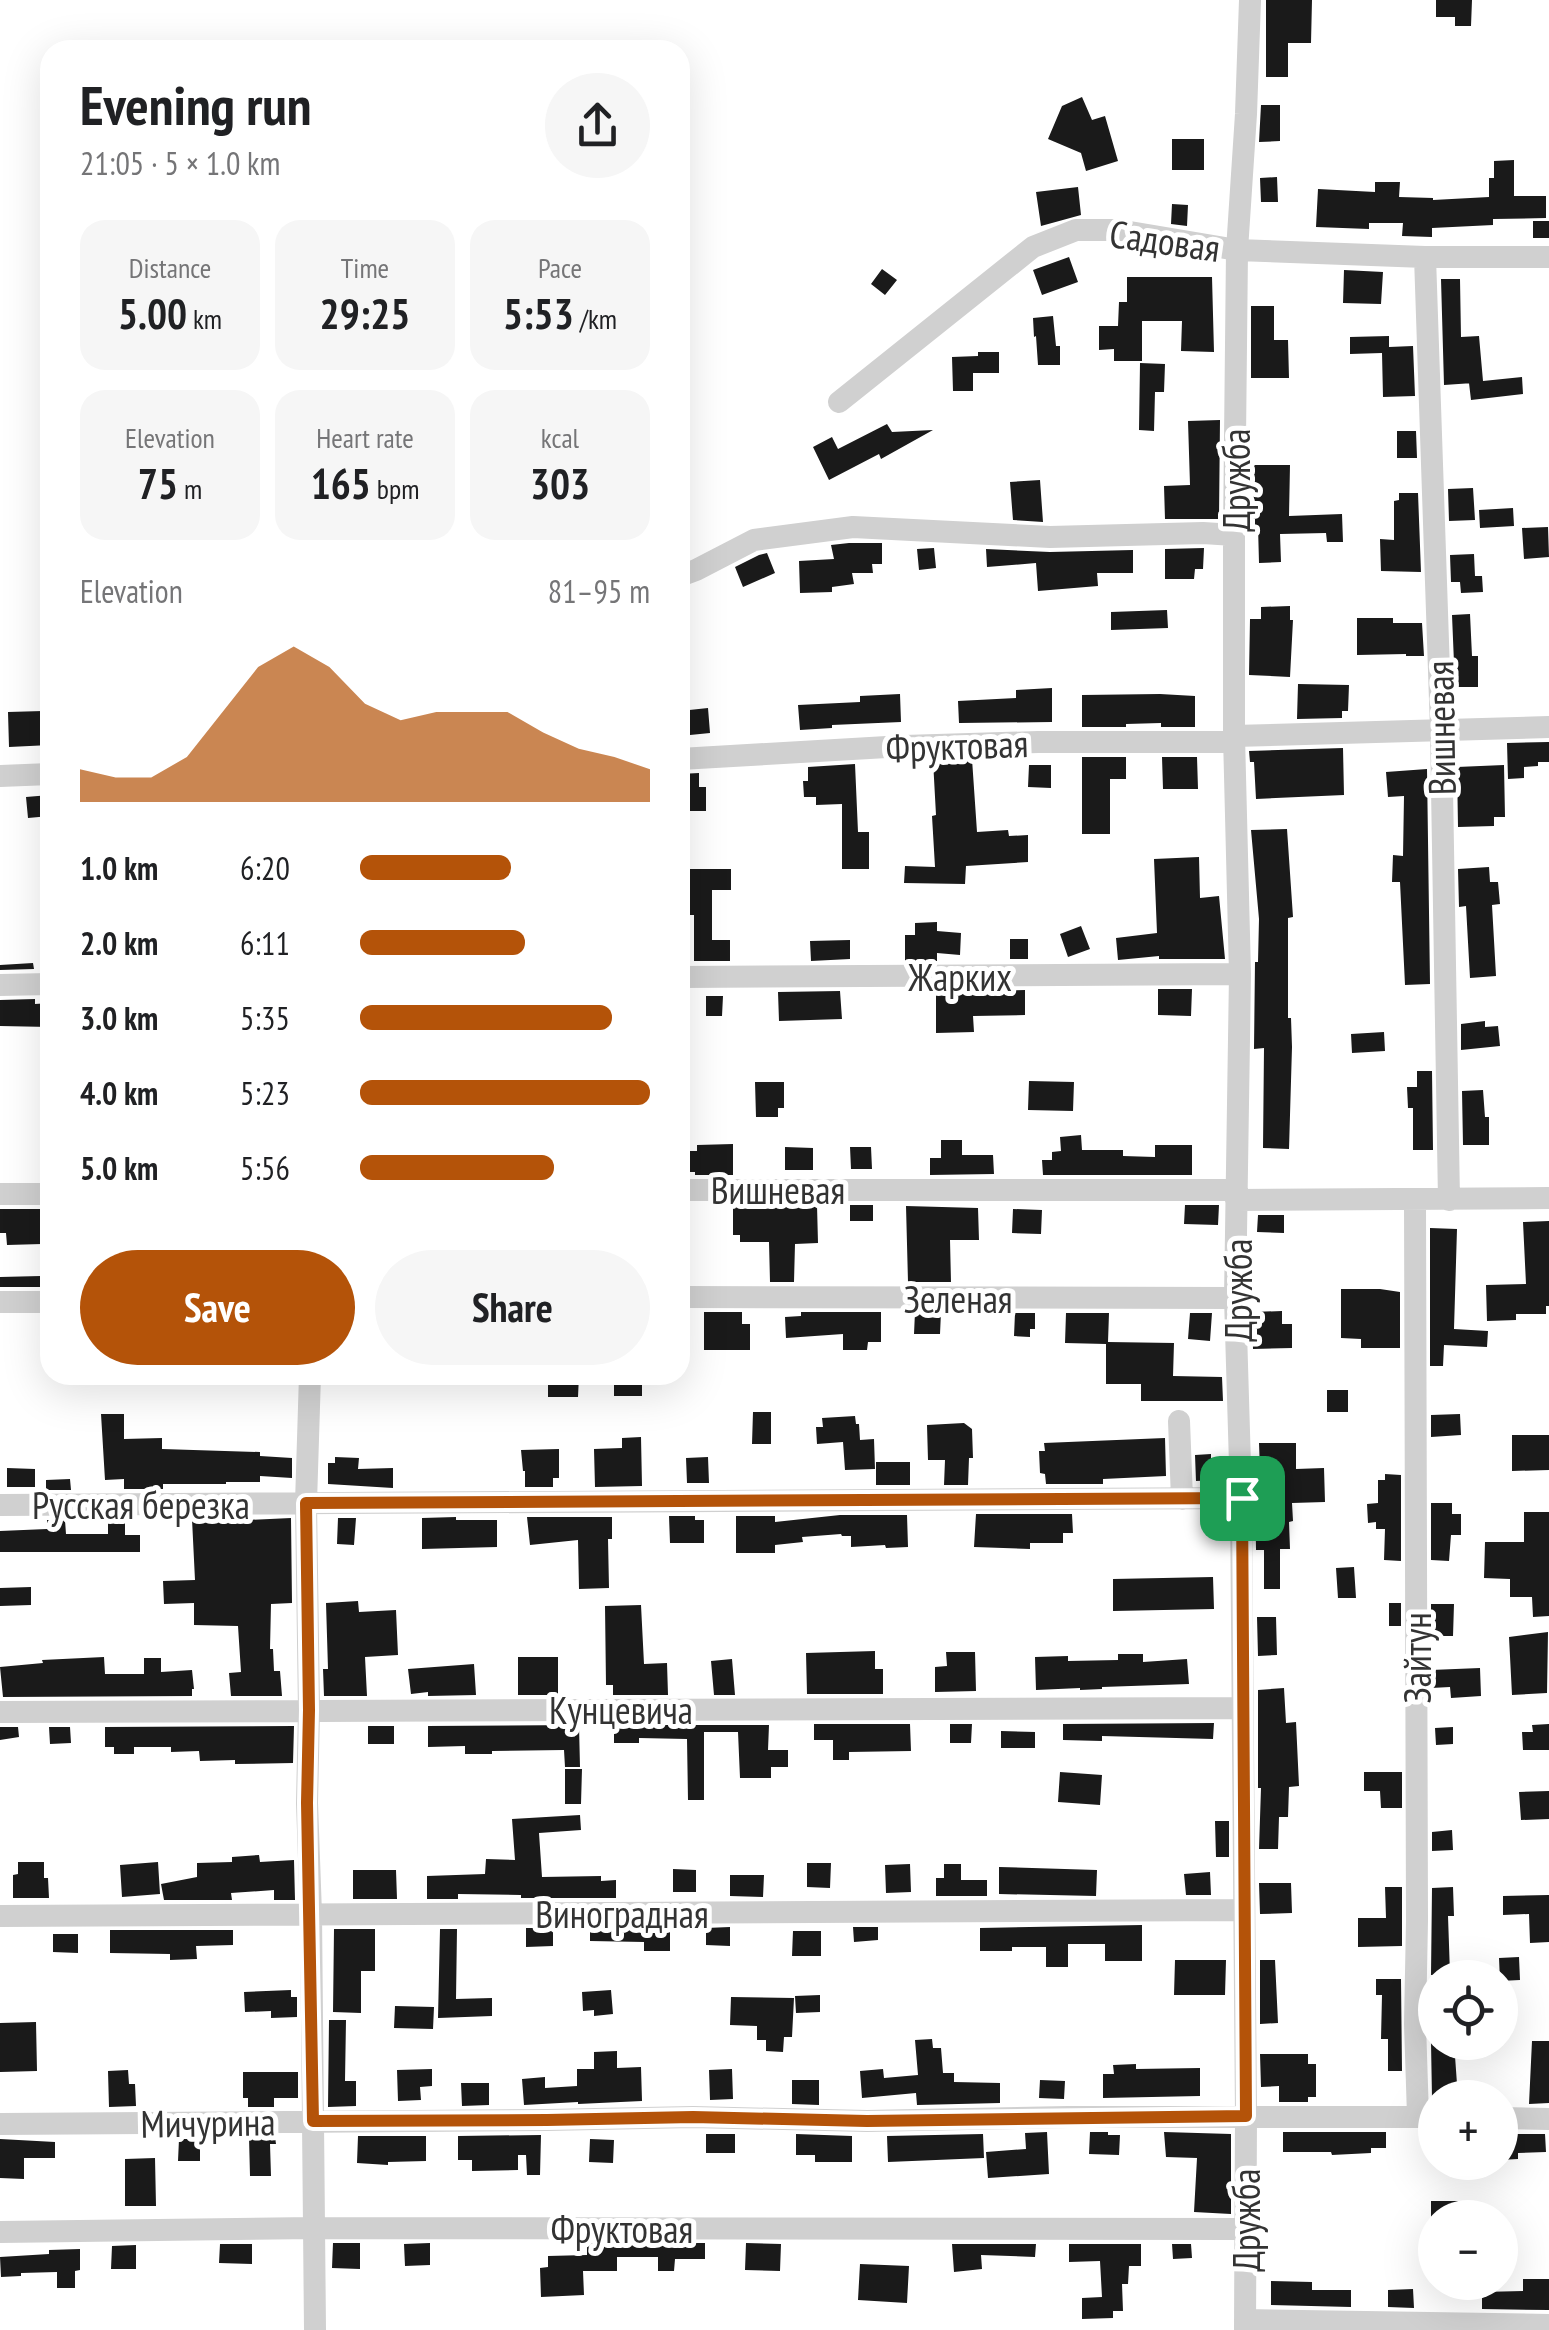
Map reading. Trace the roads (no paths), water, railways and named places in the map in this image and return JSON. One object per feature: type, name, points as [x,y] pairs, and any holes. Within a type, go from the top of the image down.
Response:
[{"type":"street","name":"Дружба","points":[[1245,2325],[1242,1498],[1235,1298],[1240,974],[1234,536],[1236,250],[1250,0]]},
{"type":"street","name":"Садовая","points":[[840,402],[1033,247],[1076,230],[1118,230],[1236,250],[1424,258],[1549,256]]},
{"type":"street","name":"Вишневая","points":[[1424,258],[1441,730],[1449,1200]]},
{"type":"street","points":[[690,572],[754,540],[852,527],[1036,536],[1234,536]]},
{"type":"street","name":"Фруктовая","points":[[690,758],[904,746],[1549,727]]},
{"type":"street","points":[[0,776],[40,774]]},
{"type":"street","name":"Жарких","points":[[690,977],[1240,974]]},
{"type":"street","points":[[0,985],[40,984]]},
{"type":"street","name":"Вишневая","points":[[690,1190],[1415,1200],[1549,1198]]},
{"type":"street","points":[[0,1194],[40,1194]]},
{"type":"street","name":"Зайтун","points":[[1415,1200],[1415,2024],[1422,2080]]},
{"type":"street","name":"Зеленая","points":[[690,1297],[1235,1298]]},
{"type":"street","points":[[0,1302],[40,1302]]},
{"type":"street","points":[[310,1385],[307,1803],[315,2330]]},
{"type":"street","points":[[1179,1421],[1182,1499]]},
{"type":"street","name":"Русская березка","points":[[0,1505],[1242,1498]]},
{"type":"street","name":"Кунцевича","points":[[0,1712],[1242,1708]]},
{"type":"street","name":"Виноградная","points":[[0,1916],[1243,1910]]},
{"type":"street","name":"Мичурина","points":[[0,2124],[693,2117],[867,2121],[1418,2117]]},
{"type":"street","points":[[1518,2118],[1549,2119]]},
{"type":"street","name":"Фруктовая","points":[[0,2232],[313,2228],[1244,2229]]},
{"type":"street","points":[[1245,2325],[1549,2325]]}]
